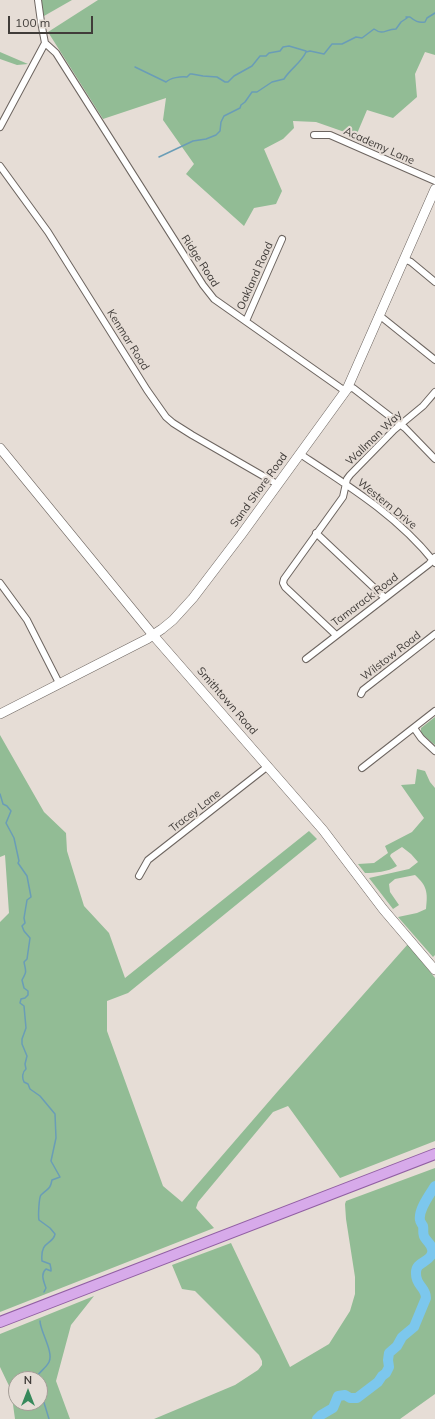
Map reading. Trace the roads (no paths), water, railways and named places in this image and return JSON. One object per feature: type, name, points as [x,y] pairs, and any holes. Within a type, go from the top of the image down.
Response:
[{"type":"main road","points":[[0,1322],[435,1154]]},
{"type":"street","points":[[0,127],[45,43],[38,0]]},
{"type":"street","name":"Ridge Road","points":[[45,43],[56,52],[214,299],[342,389],[353,388],[405,428],[435,459]]},
{"type":"street","name":"Academy Lane","points":[[314,135],[330,135],[435,181]]},
{"type":"street","name":"Kenmar Road","points":[[0,166],[48,232],[147,390],[166,417],[192,435],[277,484]]},
{"type":"street","name":"Sand Shore Road","points":[[0,714],[154,635],[173,620],[188,604],[234,544],[347,389],[404,259],[432,204],[435,189]]},
{"type":"street","name":"Oakland Road","points":[[246,321],[282,239]]},
{"type":"street","points":[[404,259],[411,262],[435,282]]},
{"type":"street","points":[[380,315],[435,360]]},
{"type":"street","name":"Wallman Way","points":[[336,634],[285,587],[283,583],[284,579],[343,497],[347,479],[350,475],[400,425],[423,406],[435,392]]},
{"type":"street","name":"Smithtown Road","points":[[0,448],[154,635],[323,830],[383,908],[434,967]]},
{"type":"street","name":"Western Drive","points":[[300,454],[346,484],[383,511],[434,560]]},
{"type":"street","points":[[316,533],[384,598]]},
{"type":"street","name":"Tamarack Road","points":[[306,659],[336,634],[344,630],[434,560]]},
{"type":"street","points":[[0,583],[27,620],[59,683]]},
{"type":"street","name":"Wilstow Road","points":[[361,694],[363,690],[435,634]]},
{"type":"street","points":[[362,768],[435,711]]},
{"type":"street","points":[[414,728],[421,738],[435,751]]},
{"type":"street","name":"Tracey Lane","points":[[140,876],[148,860],[268,766]]},
{"type":"waterway","points":[[159,157],[193,141],[206,139],[216,135],[220,131],[221,122],[224,116],[240,108],[252,92],[257,92],[272,82],[284,79],[306,52],[310,51],[324,54],[332,44],[342,44],[356,37],[362,38],[374,29],[380,32],[396,29],[401,22],[407,18],[406,17],[410,17],[418,22],[425,22],[427,18],[435,13]]},
{"type":"waterway","points":[[135,67],[166,82],[170,79],[187,77],[190,74],[217,77],[225,82],[228,82],[234,76],[252,66],[260,56],[266,56],[269,53],[280,51],[283,47],[289,46],[306,51]]},
{"type":"waterway","points":[[0,794],[3,804],[11,811],[6,823],[14,838],[19,861],[18,863],[27,876],[31,897],[27,900],[24,918],[25,923],[22,926],[30,938],[27,959],[24,962],[26,970],[22,980],[24,988],[28,991],[28,995],[21,999],[20,1003],[24,1006],[26,1028],[22,1039],[22,1044],[27,1056],[25,1064],[26,1069],[23,1073],[23,1079],[24,1082],[28,1084],[30,1089],[40,1096],[55,1114],[56,1138],[51,1161],[60,1177],[52,1180],[49,1187],[41,1195],[39,1207],[39,1220],[50,1228],[55,1234],[52,1240],[43,1249],[42,1254],[42,1261],[50,1264],[51,1269],[51,1271],[46,1269],[43,1273],[46,1288],[44,1292]]},
{"type":"waterway","points":[[317,1419],[333,1408],[338,1396],[345,1395],[350,1398],[357,1398],[378,1382],[389,1367],[389,1353],[397,1346],[402,1337],[414,1327],[426,1298],[426,1294],[416,1278],[416,1270],[420,1264],[429,1259],[432,1253],[431,1246],[423,1234],[423,1226],[420,1221],[420,1216],[425,1202],[435,1186]]},
{"type":"waterway","points":[[40,1321],[50,1353],[48,1364],[41,1371]]},
{"type":"waterway","points":[[47,1411],[49,1419]]}]
